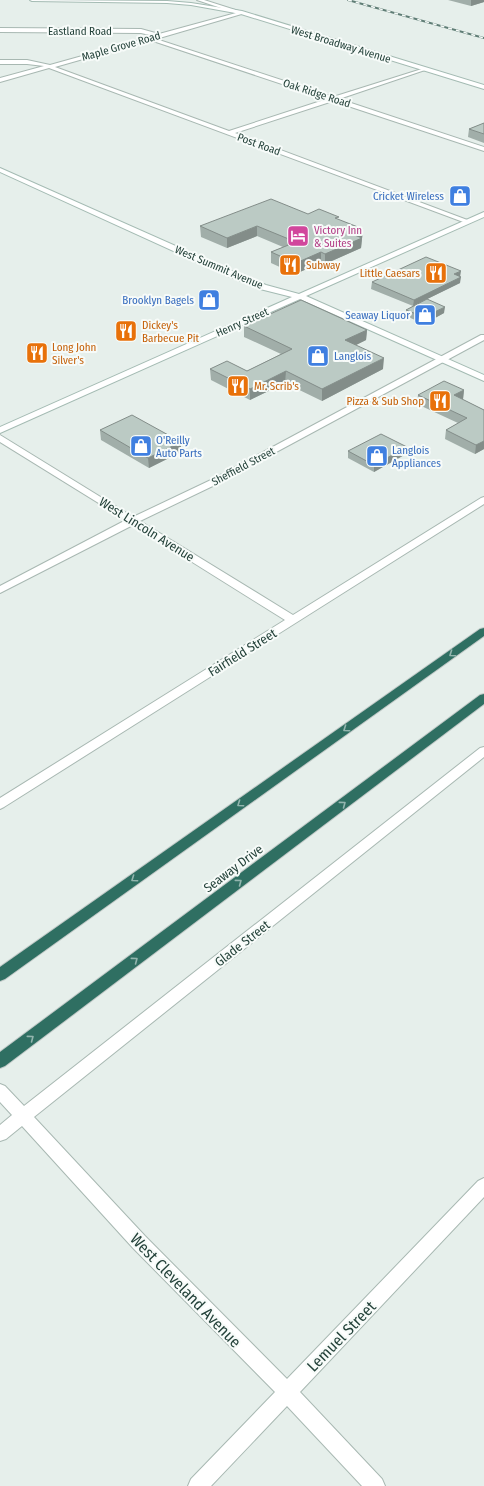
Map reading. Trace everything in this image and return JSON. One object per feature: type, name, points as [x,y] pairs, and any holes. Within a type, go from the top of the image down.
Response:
[{"type":"highway","points":[[0,975],[484,631]]},
{"type":"highway","name":"Seaway Drive","points":[[0,1061],[484,698]]},
{"type":"street","points":[[32,0],[168,1],[242,14]]},
{"type":"street","name":"West Broadway Avenue","points":[[199,0],[484,87]]},
{"type":"street","name":"Maple Grove Road","points":[[0,80],[149,38],[242,14]]},
{"type":"street","name":"Eastland Road","points":[[0,30],[141,31],[158,36]]},
{"type":"street","name":"Oak Ridge Road","points":[[149,38],[484,149]]},
{"type":"street","name":"Post Road","points":[[0,62],[36,62],[49,66],[468,222]]},
{"type":"street","points":[[230,134],[423,69]]},
{"type":"street","name":"West Summit Avenue","points":[[0,170],[229,273],[263,287],[299,296],[484,378]]},
{"type":"street","name":"Henry Street","points":[[0,430],[484,214]]},
{"type":"street","name":"Sheffield Street","points":[[0,590],[134,520],[216,481],[484,337]]},
{"type":"street","name":"West Lincoln Avenue","points":[[0,438],[293,620]]},
{"type":"street","name":"Fairfield Street","points":[[0,804],[484,500]]},
{"type":"street","name":"Glade Street","points":[[0,1134],[484,751]]},
{"type":"street","name":"West Cleveland Avenue","points":[[0,1091],[139,1242],[288,1392],[375,1486]]},
{"type":"street","name":"Lemuel Street","points":[[198,1486],[484,1186]]},
{"type":"building","points":[[484,123],[484,134],[469,129]]},
{"type":"building","points":[[271,199],[308,214],[319,209],[339,217],[335,218],[363,229],[352,234],[362,238],[325,254],[321,252],[296,263],[271,252],[296,242],[257,226],[227,238],[200,226]]},
{"type":"building","points":[[426,257],[461,271],[454,274],[461,277],[414,300],[372,282]]},
{"type":"building","points":[[427,299],[445,307],[424,317],[406,310]]},
{"type":"building","name":"Langlois","points":[[301,300],[367,330],[345,340],[384,358],[322,389],[286,371],[250,389],[210,369],[227,361],[247,371],[292,349],[244,326]]},
{"type":"building","points":[[444,381],[464,390],[454,395],[484,410],[484,441],[476,445],[446,430],[467,418],[418,395]]},
{"type":"building","points":[[132,415],[181,442],[148,458],[100,430]]},
{"type":"building","name":"Langlois Appliances","points":[[381,434],[407,447],[374,465],[348,451]]},
{"type":"railway","points":[[348,0],[484,38]]},
{"type":"place","name":"Cricket Wireless","points":[[460,196]]},
{"type":"place","name":"Victory Inn & Suites","points":[[298,236]]},
{"type":"place","name":"Subway","points":[[290,265]]},
{"type":"place","name":"Little Caesars","points":[[436,273]]},
{"type":"place","name":"Brooklyn Bagels","points":[[209,300]]},
{"type":"place","name":"Seaway Liquor","points":[[425,315]]},
{"type":"place","name":"Dickey's Barbecue Pit","points":[[126,331]]},
{"type":"place","name":"Long John Silver's","points":[[37,353]]},
{"type":"place","name":"Langlois","points":[[318,356]]},
{"type":"place","name":"Mr. Scrib's","points":[[238,386]]},
{"type":"place","name":"Pizza & Sub Shop","points":[[440,401]]},
{"type":"place","name":"O'Reilly Auto Parts","points":[[141,446]]},
{"type":"place","name":"Langlois Appliances","points":[[377,456]]}]
